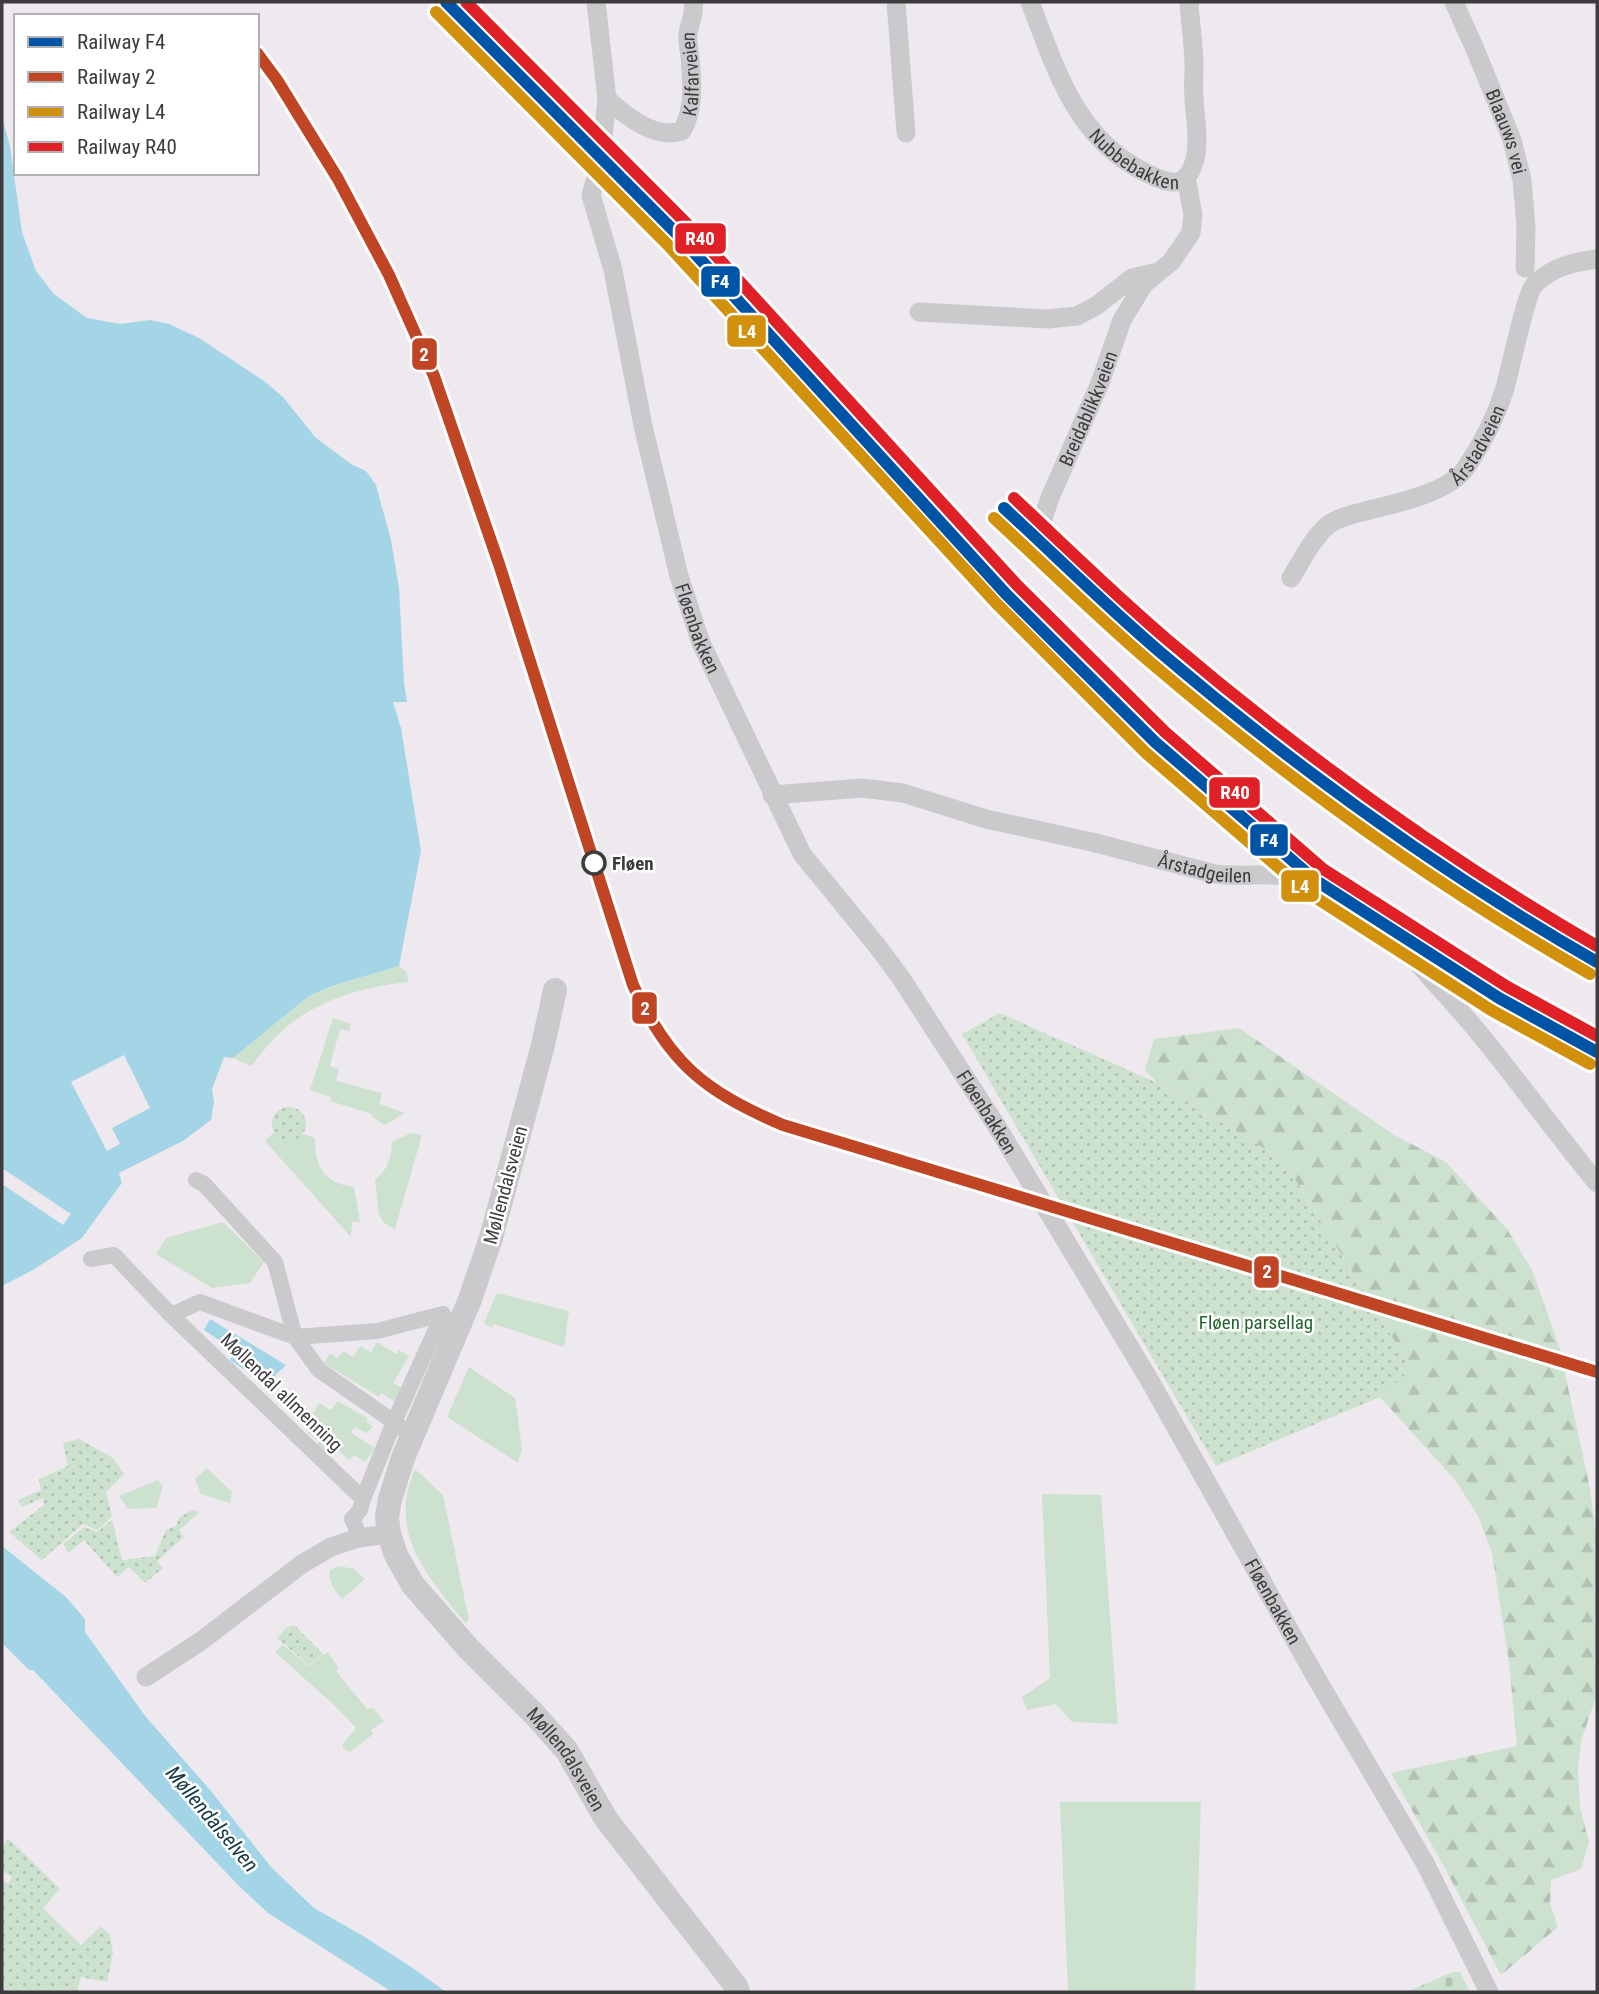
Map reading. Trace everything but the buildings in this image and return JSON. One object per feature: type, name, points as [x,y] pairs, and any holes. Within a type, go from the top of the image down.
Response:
[{"type":"street","points":[[596,2],[607,99]]},
{"type":"street","name":"Kalfarveien","points":[[607,99],[645,126],[665,133],[682,131],[690,106],[688,34],[695,12],[693,2]]},
{"type":"street","points":[[896,2],[906,133]]},
{"type":"street","name":"Nubbebakken","points":[[1030,2],[1049,55],[1072,104],[1108,148],[1131,166],[1168,183],[1179,182],[1186,177],[1195,157],[1194,65],[1189,2]]},
{"type":"street","name":"Blaauws vei","points":[[1454,2],[1512,140],[1522,180],[1526,227],[1525,268]]},
{"type":"street","name":"Fløenbakken","points":[[607,99],[600,164],[591,195],[613,270],[643,426],[685,595],[701,643],[802,854],[901,978],[996,1125],[1143,1369],[1314,1674],[1425,1863],[1489,1992]]},
{"type":"street","name":"Breidablikkveien","points":[[1039,557],[1039,532],[1049,500],[1100,383],[1122,320],[1144,284],[1171,262],[1191,233],[1193,215],[1186,177]]},
{"type":"street","name":"Årstadveien","points":[[1292,578],[1310,546],[1329,525],[1351,515],[1439,489],[1463,473],[1488,433],[1504,390],[1532,286],[1572,262],[1597,259]]},
{"type":"street","points":[[919,312],[1048,319],[1077,316],[1096,306],[1132,278],[1159,272]]},
{"type":"street","name":"Årstadgeilen","points":[[772,795],[862,788],[894,791],[986,819],[1092,842],[1215,874],[1284,876],[1318,884],[1337,894],[1402,947],[1498,1054],[1597,1184]]},
{"type":"street","name":"Møllendalsveien","points":[[555,989],[543,1045],[491,1238],[469,1302],[403,1429],[387,1517],[389,1534],[413,1586],[567,1751],[606,1819],[738,1992]]},
{"type":"street","points":[[196,1180],[204,1184],[275,1262],[295,1337],[319,1370],[403,1429]]},
{"type":"street","name":"Møllendal allmenning","points":[[91,1259],[114,1255],[171,1315],[363,1499]]},
{"type":"street","name":"Møllendal allmenning","points":[[171,1315],[200,1302],[295,1337],[377,1331],[443,1314],[403,1429],[363,1499],[360,1510],[352,1519],[356,1527]]},
{"type":"street","points":[[146,1677],[201,1641],[302,1564],[331,1547],[358,1538],[389,1534]]},
{"type":"green space","points":[[399,966],[407,973],[408,982],[374,987],[340,997],[309,1011],[281,1032],[251,1066],[233,1058],[309,996]]},
{"type":"green space","name":"Fløen parsellag","points":[[1000,1013],[1157,1083],[1283,1160],[1407,1361],[1406,1374],[1380,1397],[1216,1466],[962,1034]]},
{"type":"green space","points":[[333,1018],[351,1024],[349,1031],[340,1029],[330,1066],[339,1069],[336,1081],[382,1093],[380,1104],[405,1113],[385,1125],[372,1117],[372,1114],[330,1101],[331,1097],[310,1090]]},
{"type":"green space","points":[[1239,1028],[1394,1135],[1446,1162],[1507,1229],[1532,1270],[1559,1346],[1589,1484],[1597,1540],[1597,1694],[1582,1738],[1578,1766],[1580,1808],[1589,1842],[1581,1869],[1551,1880],[1550,1904],[1558,1927],[1501,1975],[1391,1773],[1517,1746],[1509,1662],[1492,1553],[1478,1516],[1456,1481],[1380,1397],[1405,1374],[1407,1361],[1283,1160],[1157,1083],[1145,1070],[1154,1039]]},
{"type":"green space","points":[[289,1107],[301,1112],[306,1124],[301,1136],[289,1141],[277,1136],[272,1124],[277,1112]]},
{"type":"green space","points":[[274,1132],[278,1136],[298,1138],[303,1134],[315,1138],[317,1157],[323,1172],[335,1182],[354,1187],[360,1222],[352,1222],[351,1237],[265,1141]]},
{"type":"green space","points":[[411,1133],[422,1135],[395,1229],[384,1223],[379,1214],[375,1180],[388,1163],[392,1142]]},
{"type":"green space","points":[[223,1222],[264,1262],[250,1283],[212,1288],[156,1254],[166,1238]]},
{"type":"green space","points":[[497,1293],[569,1311],[564,1347],[494,1324],[491,1328],[484,1323]]},
{"type":"green space","points":[[377,1342],[396,1354],[399,1350],[409,1356],[393,1383],[403,1389],[395,1402],[381,1393],[379,1397],[324,1363],[330,1353],[338,1358],[343,1351],[353,1357],[360,1346],[371,1352]]},
{"type":"green space","points":[[469,1367],[515,1398],[522,1449],[518,1463],[447,1417]]},
{"type":"green space","points":[[338,1401],[367,1418],[367,1422],[373,1427],[366,1433],[355,1427],[351,1433],[375,1448],[365,1462],[354,1455],[350,1460],[335,1448],[329,1455],[316,1446],[319,1441],[308,1433],[310,1428],[296,1418],[303,1407],[313,1413],[319,1403],[331,1410]]},
{"type":"green space","points":[[79,1439],[113,1458],[124,1474],[106,1492],[112,1517],[97,1530],[83,1524],[42,1560],[9,1532],[44,1505],[43,1498],[22,1507],[18,1500],[41,1490],[39,1479],[68,1466],[63,1443]]},
{"type":"green space","points":[[207,1468],[232,1492],[230,1503],[201,1494],[195,1479]]},
{"type":"green space","points":[[415,1469],[443,1495],[469,1620],[465,1623],[425,1570],[408,1533],[408,1492]]},
{"type":"green space","points":[[158,1480],[163,1487],[156,1508],[128,1509],[119,1496]]},
{"type":"green space","points":[[1042,1494],[1101,1495],[1118,1724],[1072,1722],[1056,1704],[1027,1710],[1022,1697],[1050,1678]]},
{"type":"green space","points":[[191,1510],[200,1512],[179,1530],[184,1537],[157,1561],[163,1568],[145,1583],[129,1567],[117,1577],[84,1540],[69,1553],[63,1544],[84,1527],[97,1532],[112,1520],[122,1560],[155,1556],[166,1530],[176,1526],[179,1518]]},
{"type":"green space","points":[[339,1566],[354,1569],[365,1579],[342,1599],[330,1578],[330,1570]]},
{"type":"green space","points":[[294,1625],[323,1654],[309,1665],[277,1638],[286,1628]]},
{"type":"green space","points":[[283,1645],[309,1666],[327,1652],[339,1668],[336,1671],[367,1709],[373,1708],[384,1721],[371,1730],[373,1734],[350,1752],[344,1749],[342,1745],[356,1728],[275,1652]]},
{"type":"green space","points":[[1060,1802],[1201,1802],[1195,1992],[1068,1992]]},
{"type":"green space","points":[[7,1839],[60,1889],[43,1908],[81,1945],[101,1926],[110,1935],[113,1953],[107,1982],[81,1977],[77,1992],[2,1992],[2,1880],[8,1884],[12,1877],[2,1871],[2,1849]]},
{"type":"green space","points":[[1453,1972],[1460,1972],[1470,1992],[1406,1992]]},
{"type":"water","points":[[2,117],[10,146],[22,232],[36,271],[54,294],[87,318],[120,324],[150,320],[169,324],[199,338],[264,381],[283,397],[315,437],[351,464],[366,471],[376,485],[391,540],[399,588],[407,702],[393,702],[401,728],[421,851],[399,966],[335,985],[309,996],[233,1058],[224,1057],[212,1089],[214,1102],[211,1120],[183,1141],[120,1173],[122,1183],[82,1238],[33,1270],[2,1286]]},
{"type":"water","points":[[210,1319],[286,1365],[266,1384],[230,1360],[236,1351],[204,1330]]},
{"type":"water","name":"Møllendalselven","points":[[2,1546],[66,1597],[85,1619],[85,1632],[146,1717],[211,1791],[271,1867],[314,1908],[365,1937],[446,1992],[392,1992],[268,1913],[239,1886],[33,1670],[29,1670],[2,1643]]},
{"type":"pier","points":[[124,1055],[150,1108],[112,1128],[120,1144],[107,1151],[71,1082]]},
{"type":"pier","points":[[183,1141],[186,1143],[124,1175],[125,1185],[85,1240],[82,1238],[122,1183],[119,1173]]},
{"type":"pier","points":[[2,1168],[71,1214],[63,1225],[2,1184]]},
{"type":"rail line","name":"F4","points":[[446,2],[678,235],[1006,594],[1155,742],[1315,880],[1499,998],[1597,1052]]},
{"type":"rail line","name":"R40","points":[[466,2],[688,225],[1016,584],[1165,732],[1323,869],[1506,986],[1597,1036]]},
{"type":"rail line","name":"L4","points":[[436,12],[668,245],[996,603],[1146,753],[1307,892],[1491,1010],[1590,1064]]},
{"type":"rail line","name":"2","points":[[259,56],[338,179],[389,275],[434,376],[499,564],[633,985],[661,1035],[692,1072],[731,1100],[783,1125],[1597,1372]]},
{"type":"rail line","name":"R40","points":[[1014,498],[1150,625],[1323,765],[1430,841],[1597,946]]},
{"type":"rail line","name":"F4","points":[[1004,508],[1140,635],[1317,778],[1482,892],[1597,962]]},
{"type":"rail line","name":"L4","points":[[994,518],[1150,662],[1308,789],[1418,867],[1590,974]]},
{"type":"place","name":"Fløen","points":[[594,863]]}]
